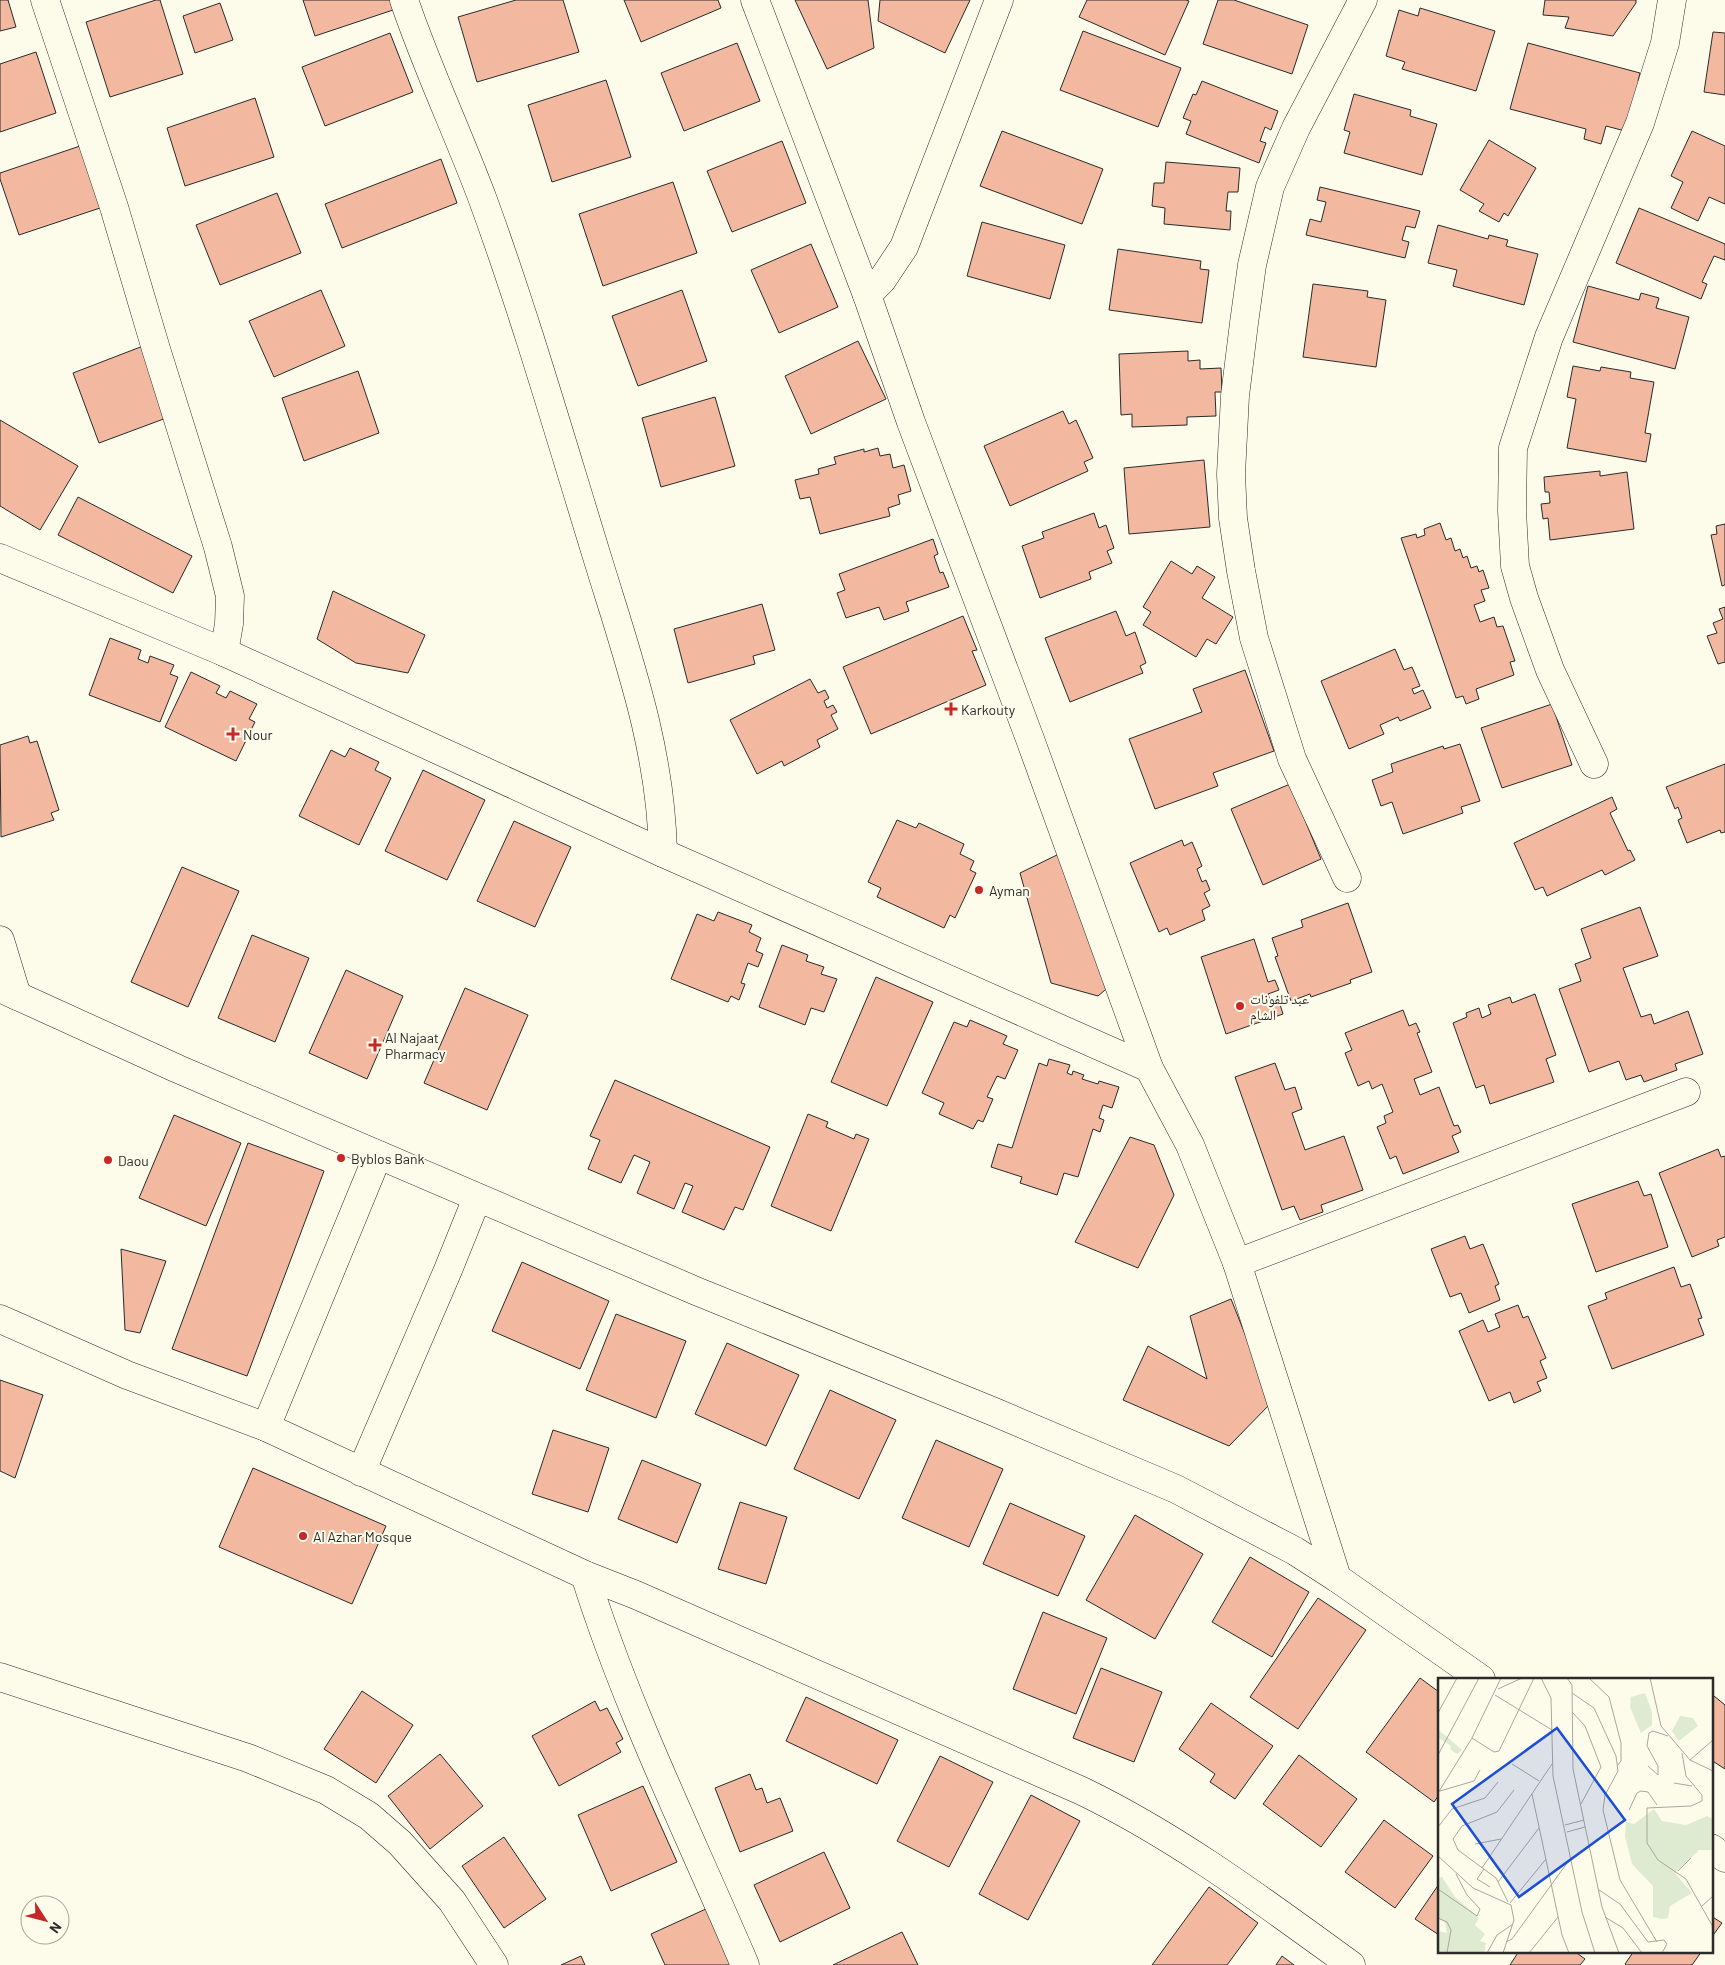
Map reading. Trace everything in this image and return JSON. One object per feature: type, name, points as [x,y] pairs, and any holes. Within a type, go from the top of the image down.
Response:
[{"type":"street","points":[[45,0],[114,207],[218,547],[230,596],[229,624],[224,652]]},
{"type":"street","points":[[404,0],[417,38],[483,200],[508,270],[612,608],[652,747],[662,818],[663,852]]},
{"type":"street","points":[[755,0],[867,295],[911,422],[1027,730],[1149,1068],[1190,1145],[1238,1263],[1337,1578]]},
{"type":"street","points":[[867,295],[882,280],[904,247],[999,0]]},
{"type":"street","points":[[1347,878],[1292,759],[1254,638],[1233,518],[1231,474],[1235,396],[1244,323],[1252,265],[1270,187],[1296,128],[1363,0]]},
{"type":"street","points":[[1594,764],[1550,670],[1524,598],[1515,566],[1512,511],[1513,448],[1549,337],[1640,122],[1665,43],[1672,0]]},
{"type":"street","points":[[0,558],[224,652],[663,852],[1149,1068]]},
{"type":"street","points":[[0,940],[9,992],[178,1069],[477,1198],[696,1291],[992,1411],[1176,1489],[1267,1535],[1337,1578],[1480,1678]]},
{"type":"street","points":[[1238,1263],[1686,1092]]},
{"type":"street","points":[[266,1427],[378,1155]]},
{"type":"street","points":[[361,1472],[477,1198]]},
{"type":"street","points":[[0,1319],[126,1375],[266,1427],[585,1575],[636,1595],[1114,1807],[1149,1826],[1238,1882],[1351,1965]]},
{"type":"street","points":[[585,1575],[602,1629],[630,1701],[745,1965]]},
{"type":"street","points":[[0,1677],[248,1758],[326,1790],[369,1816],[400,1842],[452,1902],[494,1965]]},
{"type":"street","points":[[1712,1849],[1725,1858]]},
{"type":"building","points":[[0,0],[8,0],[16,27],[0,31]]},
{"type":"building","points":[[160,0],[183,74],[110,97],[86,22]]},
{"type":"building","points":[[303,0],[396,0],[399,8],[315,36]]},
{"type":"building","points":[[516,0],[563,0],[579,52],[477,82],[458,17]]},
{"type":"building","points":[[624,0],[718,0],[721,8],[641,42]]},
{"type":"building","points":[[795,0],[868,0],[874,48],[827,69]]},
{"type":"building","points":[[880,0],[970,0],[945,53],[878,21]]},
{"type":"building","points":[[1087,0],[1189,1],[1165,55],[1079,17]]},
{"type":"building","points":[[1218,0],[1234,0],[1308,25],[1292,74],[1203,44]]},
{"type":"building","points":[[1545,0],[1636,0],[1636,3],[1613,36],[1565,28],[1569,17],[1543,15]]},
{"type":"building","points":[[220,3],[233,40],[195,53],[183,16]]},
{"type":"building","points":[[1420,8],[1495,31],[1476,91],[1402,69],[1405,62],[1386,56],[1399,10],[1418,16]]},
{"type":"building","points":[[1083,31],[1181,68],[1158,127],[1060,90]]},
{"type":"building","points":[[1713,32],[1725,33],[1725,95],[1704,92]]},
{"type":"building","points":[[390,33],[413,92],[325,126],[302,67]]},
{"type":"building","points":[[737,43],[760,101],[684,131],[661,73]]},
{"type":"building","points":[[1528,43],[1640,73],[1638,81],[1642,82],[1629,132],[1606,126],[1601,144],[1584,139],[1586,129],[1510,109]]},
{"type":"building","points":[[36,52],[56,113],[0,132],[0,64]]},
{"type":"building","points":[[606,80],[631,157],[552,182],[528,105]]},
{"type":"building","points":[[1202,81],[1278,111],[1271,130],[1265,127],[1260,141],[1266,143],[1259,163],[1186,134],[1191,121],[1183,118],[1193,94],[1196,95]]},
{"type":"building","points":[[1354,94],[1411,110],[1410,116],[1437,124],[1422,175],[1344,153],[1350,132],[1344,130]]},
{"type":"building","points":[[255,98],[274,157],[185,186],[167,128]]},
{"type":"building","points":[[1002,131],[1103,169],[1082,224],[980,186]]},
{"type":"building","points":[[1692,131],[1725,146],[1725,204],[1709,197],[1698,221],[1671,208],[1683,182],[1671,176]]},
{"type":"building","points":[[1489,140],[1536,168],[1508,216],[1504,213],[1499,222],[1479,211],[1484,204],[1460,190]]},
{"type":"building","points":[[782,141],[806,203],[732,232],[707,171]]},
{"type":"building","points":[[86,144],[106,206],[19,235],[0,179],[0,173]]},
{"type":"building","points":[[441,159],[457,203],[342,248],[325,204]]},
{"type":"building","points":[[1166,162],[1240,168],[1238,192],[1228,192],[1226,211],[1231,211],[1230,230],[1164,224],[1165,208],[1152,206],[1154,183],[1164,183]]},
{"type":"building","points":[[673,182],[697,253],[603,286],[579,214]]},
{"type":"building","points":[[1320,187],[1420,211],[1415,228],[1406,226],[1402,240],[1409,242],[1405,258],[1306,235],[1310,219],[1321,222],[1326,202],[1317,200]]},
{"type":"building","points":[[277,193],[301,253],[220,285],[196,225]]},
{"type":"building","points":[[1639,208],[1725,244],[1725,260],[1714,256],[1702,282],[1707,284],[1701,299],[1616,263]]},
{"type":"building","points":[[982,222],[1065,245],[1050,299],[967,276]]},
{"type":"building","points":[[1438,225],[1488,239],[1489,235],[1508,240],[1506,246],[1538,254],[1524,305],[1453,286],[1457,270],[1428,263]]},
{"type":"building","points":[[811,244],[838,307],[779,333],[751,270]]},
{"type":"building","points":[[1118,249],[1201,261],[1200,269],[1209,270],[1202,323],[1109,310]]},
{"type":"building","points":[[1313,284],[1368,291],[1367,297],[1386,300],[1376,367],[1303,357]]},
{"type":"building","points":[[1588,286],[1639,300],[1641,293],[1659,298],[1656,308],[1689,317],[1675,369],[1573,342]]},
{"type":"building","points":[[321,290],[345,346],[274,377],[249,321]]},
{"type":"building","points":[[682,290],[707,361],[638,386],[612,316]]},
{"type":"building","points":[[858,341],[886,399],[811,434],[785,376]]},
{"type":"building","points":[[143,346],[169,417],[99,443],[73,373]]},
{"type":"building","points":[[1188,351],[1188,361],[1200,360],[1200,369],[1221,368],[1222,392],[1215,392],[1216,416],[1187,417],[1187,425],[1132,427],[1132,414],[1121,415],[1119,354]]},
{"type":"building","points":[[1573,366],[1600,371],[1601,367],[1631,372],[1630,378],[1654,382],[1645,433],[1651,434],[1646,462],[1567,448],[1576,399],[1567,397]]},
{"type":"building","points":[[358,371],[379,433],[304,461],[282,398]]},
{"type":"building","points":[[715,397],[735,466],[661,487],[642,418]]},
{"type":"building","points":[[1063,411],[1069,424],[1076,420],[1093,458],[1084,462],[1088,471],[1010,506],[984,446]]},
{"type":"building","points":[[0,420],[78,466],[40,530],[0,506]]},
{"type":"building","points":[[878,448],[880,456],[890,454],[893,468],[904,465],[911,491],[898,495],[900,504],[888,508],[890,516],[820,534],[810,497],[800,499],[795,480],[819,474],[818,469],[836,464],[834,457],[864,449],[864,452]]},
{"type":"building","points":[[1204,460],[1210,527],[1129,534],[1124,468]]},
{"type":"building","points":[[1600,471],[1600,476],[1627,472],[1634,529],[1550,540],[1548,518],[1543,519],[1541,504],[1550,503],[1549,492],[1545,492],[1544,477]]},
{"type":"building","points":[[78,497],[192,556],[173,593],[58,535]]},
{"type":"building","points":[[1094,513],[1099,528],[1106,525],[1114,548],[1107,551],[1112,563],[1089,572],[1091,579],[1040,598],[1022,546],[1044,538],[1042,532]]},
{"type":"building","points":[[1440,523],[1446,540],[1451,538],[1455,551],[1460,549],[1463,558],[1467,556],[1471,568],[1477,566],[1479,572],[1483,570],[1489,588],[1481,590],[1485,601],[1474,605],[1480,622],[1494,617],[1497,627],[1503,626],[1515,661],[1510,662],[1514,675],[1476,689],[1479,699],[1466,704],[1463,696],[1456,698],[1401,538],[1416,534],[1417,538],[1425,535],[1424,529]]},
{"type":"building","points":[[1725,524],[1725,585],[1722,586],[1711,535],[1717,534],[1716,526]]},
{"type":"building","points":[[933,539],[938,554],[934,556],[940,573],[943,572],[949,587],[906,602],[909,611],[884,620],[879,607],[846,618],[837,593],[845,590],[839,574]]},
{"type":"building","points":[[1171,561],[1192,574],[1197,566],[1215,577],[1202,598],[1233,617],[1216,644],[1207,639],[1196,657],[1143,625],[1151,612],[1143,607]]},
{"type":"building","points":[[333,591],[425,635],[408,673],[356,663],[317,639]]},
{"type":"building","points":[[762,604],[775,650],[753,656],[755,664],[688,683],[674,629]]},
{"type":"building","points":[[1725,607],[1725,662],[1718,664],[1707,636],[1717,633],[1713,623],[1723,619],[1719,609]]},
{"type":"building","points":[[1116,611],[1126,636],[1135,632],[1146,663],[1140,666],[1143,673],[1070,702],[1045,638]]},
{"type":"building","points":[[963,616],[977,650],[972,651],[986,685],[871,734],[843,667]]},
{"type":"building","points":[[110,638],[141,650],[138,659],[148,663],[150,656],[174,665],[170,674],[178,677],[160,722],[89,695]]},
{"type":"building","points":[[1395,649],[1404,670],[1412,667],[1420,686],[1412,689],[1414,694],[1423,690],[1431,708],[1400,721],[1398,717],[1380,725],[1384,734],[1349,749],[1321,681]]},
{"type":"building","points":[[1245,670],[1274,751],[1213,773],[1218,786],[1155,809],[1129,739],[1202,712],[1193,689]]},
{"type":"building","points":[[191,672],[220,686],[216,693],[226,698],[230,691],[257,704],[249,719],[255,722],[236,761],[165,727]]},
{"type":"building","points":[[810,679],[818,693],[825,690],[829,698],[824,701],[827,708],[833,705],[837,712],[831,715],[838,729],[817,740],[820,747],[784,766],[782,761],[757,774],[730,720]]},
{"type":"building","points":[[1552,704],[1572,765],[1502,788],[1481,728]]},
{"type":"building","points":[[28,736],[30,743],[37,741],[59,810],[51,813],[54,820],[1,837],[0,745]]},
{"type":"building","points":[[1460,744],[1480,801],[1461,807],[1463,813],[1403,834],[1392,802],[1381,806],[1372,780],[1393,772],[1391,764],[1443,746],[1444,749]]},
{"type":"building","points":[[350,748],[379,762],[375,770],[391,778],[359,845],[299,816],[331,750],[345,757]]},
{"type":"building","points":[[1725,764],[1725,832],[1721,833],[1720,830],[1687,843],[1678,820],[1682,818],[1678,807],[1675,809],[1666,787]]},
{"type":"building","points":[[423,770],[485,800],[447,880],[385,851]]},
{"type":"building","points":[[1290,784],[1321,859],[1263,885],[1231,809]]},
{"type":"building","points":[[1612,797],[1617,809],[1610,813],[1628,851],[1630,850],[1635,860],[1605,875],[1602,870],[1547,896],[1543,887],[1535,890],[1514,843]]},
{"type":"building","points":[[897,820],[916,828],[919,823],[964,844],[960,854],[974,861],[970,870],[976,873],[955,918],[950,915],[944,928],[877,897],[881,888],[868,882]]},
{"type":"building","points":[[514,821],[571,847],[535,927],[477,901]]},
{"type":"building","points":[[1182,840],[1184,846],[1192,842],[1202,866],[1197,869],[1202,882],[1206,880],[1210,890],[1204,893],[1210,906],[1202,910],[1205,920],[1170,935],[1167,928],[1159,932],[1130,863]]},
{"type":"building","points":[[1061,853],[1112,984],[1098,996],[1051,983],[1020,873]]},
{"type":"building","points":[[182,867],[239,891],[188,1007],[131,982]]},
{"type":"building","points":[[1348,903],[1372,972],[1350,980],[1351,983],[1311,997],[1310,994],[1291,1001],[1275,957],[1278,956],[1272,938],[1303,927],[1301,920]]},
{"type":"building","points":[[1640,907],[1658,956],[1623,968],[1641,1017],[1651,1014],[1654,1024],[1688,1011],[1703,1054],[1675,1064],[1677,1070],[1644,1082],[1641,1075],[1626,1080],[1619,1061],[1589,1072],[1559,989],[1581,981],[1575,964],[1591,958],[1581,929]]},
{"type":"building","points":[[718,912],[752,925],[749,932],[761,938],[756,951],[763,954],[758,967],[748,963],[741,983],[745,984],[739,1000],[731,996],[728,1002],[671,979],[697,914],[714,921]]},
{"type":"building","points":[[252,935],[309,958],[275,1042],[218,1018]]},
{"type":"building","points":[[1254,939],[1268,982],[1275,980],[1279,990],[1268,994],[1270,1000],[1278,998],[1283,1014],[1226,1034],[1201,957]]},
{"type":"building","points":[[782,945],[808,955],[806,961],[824,967],[821,974],[837,979],[824,1012],[811,1008],[805,1025],[759,1007]]},
{"type":"building","points":[[346,970],[403,996],[367,1079],[309,1053]]},
{"type":"building","points":[[876,977],[933,1002],[887,1106],[831,1082]]},
{"type":"building","points":[[465,988],[528,1015],[487,1110],[424,1083]]},
{"type":"building","points":[[1535,994],[1556,1055],[1546,1059],[1554,1082],[1490,1104],[1484,1085],[1476,1088],[1453,1023],[1467,1017],[1466,1013],[1479,1008],[1482,1018],[1491,1014],[1488,1005],[1510,997],[1512,1003]]},
{"type":"building","points":[[1403,1010],[1409,1026],[1416,1023],[1420,1032],[1417,1033],[1432,1072],[1414,1079],[1420,1095],[1439,1087],[1454,1126],[1458,1125],[1461,1132],[1452,1136],[1459,1152],[1403,1174],[1396,1156],[1390,1159],[1377,1127],[1386,1123],[1384,1116],[1393,1112],[1382,1084],[1372,1089],[1369,1081],[1358,1086],[1345,1053],[1352,1050],[1345,1033]]},
{"type":"building","points":[[970,1020],[1007,1036],[1003,1044],[1018,1050],[1005,1079],[997,1076],[987,1097],[993,1099],[983,1122],[978,1120],[973,1129],[939,1114],[944,1103],[922,1093],[954,1022],[967,1027]]},
{"type":"building","points":[[1049,1059],[1070,1065],[1067,1073],[1072,1075],[1073,1071],[1084,1075],[1082,1079],[1098,1084],[1099,1081],[1119,1087],[1112,1108],[1103,1105],[1099,1118],[1104,1120],[1100,1132],[1093,1129],[1078,1177],[1064,1173],[1057,1195],[1020,1183],[1022,1177],[991,1167],[998,1144],[1012,1148],[1039,1063],[1047,1066]]},
{"type":"building","points":[[1275,1063],[1285,1090],[1295,1087],[1302,1109],[1292,1113],[1305,1150],[1344,1136],[1363,1190],[1321,1205],[1323,1212],[1300,1220],[1294,1206],[1282,1210],[1235,1077]]},
{"type":"building","points":[[615,1080],[770,1147],[743,1210],[735,1207],[724,1230],[682,1212],[693,1186],[685,1183],[674,1209],[637,1193],[650,1162],[634,1155],[621,1183],[588,1169],[600,1140],[590,1136]]},
{"type":"building","points":[[808,1114],[828,1122],[826,1127],[854,1139],[856,1134],[869,1139],[831,1231],[771,1206]]},
{"type":"building","points":[[174,1115],[241,1143],[206,1226],[139,1198]]},
{"type":"building","points":[[1130,1137],[1154,1145],[1174,1195],[1138,1268],[1075,1242]]},
{"type":"building","points":[[248,1143],[324,1171],[247,1376],[172,1349]]},
{"type":"building","points":[[1718,1149],[1721,1157],[1725,1156],[1725,1237],[1717,1240],[1719,1246],[1692,1257],[1659,1173]]},
{"type":"building","points":[[1638,1181],[1644,1196],[1651,1194],[1668,1247],[1596,1272],[1572,1204]]},
{"type":"building","points":[[1465,1236],[1470,1249],[1483,1244],[1499,1284],[1495,1286],[1500,1300],[1469,1313],[1461,1293],[1450,1297],[1431,1249]]},
{"type":"building","points":[[121,1249],[166,1261],[140,1333],[125,1330]]},
{"type":"building","points":[[522,1262],[609,1301],[580,1369],[492,1331]]},
{"type":"building","points":[[1674,1267],[1681,1287],[1690,1284],[1702,1318],[1698,1319],[1704,1335],[1612,1369],[1588,1306],[1607,1299],[1605,1293]]},
{"type":"building","points":[[1231,1299],[1272,1402],[1229,1446],[1123,1400],[1148,1346],[1207,1379],[1190,1316]]},
{"type":"building","points":[[1518,1305],[1523,1318],[1528,1316],[1546,1358],[1540,1361],[1547,1378],[1537,1382],[1541,1391],[1514,1403],[1510,1392],[1489,1401],[1459,1331],[1483,1320],[1488,1332],[1500,1327],[1495,1314]]},
{"type":"building","points":[[616,1314],[686,1341],[656,1418],[586,1390]]},
{"type":"building","points":[[727,1343],[799,1375],[766,1446],[695,1414]]},
{"type":"building","points":[[0,1380],[43,1395],[15,1478],[0,1471]]},
{"type":"building","points":[[830,1390],[896,1420],[859,1499],[794,1469]]},
{"type":"building","points":[[553,1430],[609,1448],[588,1512],[532,1494]]},
{"type":"building","points":[[936,1440],[1003,1469],[969,1547],[902,1518]]},
{"type":"building","points":[[642,1460],[701,1484],[677,1543],[618,1519]]},
{"type":"building","name":"Al Azhar Mosque","points":[[253,1468],[386,1526],[352,1604],[219,1547]]},
{"type":"building","points":[[740,1502],[787,1517],[766,1584],[718,1569]]},
{"type":"building","points":[[1010,1503],[1085,1536],[1058,1596],[983,1564]]},
{"type":"building","points":[[1135,1515],[1203,1554],[1155,1639],[1086,1600]]},
{"type":"building","points":[[1250,1557],[1309,1592],[1272,1657],[1212,1622]]},
{"type":"building","points":[[1318,1598],[1366,1630],[1298,1729],[1250,1697]]},
{"type":"building","points":[[1043,1612],[1107,1638],[1076,1714],[1013,1689]]},
{"type":"building","points":[[1101,1668],[1162,1692],[1134,1762],[1073,1738]]},
{"type":"building","points":[[1420,1678],[1438,1691],[1438,1796],[1434,1802],[1366,1752]]},
{"type":"building","points":[[362,1691],[413,1725],[376,1783],[324,1749]]},
{"type":"building","points":[[1714,1696],[1725,1705],[1725,1769],[1712,1761],[1712,1698]]},
{"type":"building","points":[[806,1697],[898,1740],[877,1784],[786,1741]]},
{"type":"building","points":[[595,1701],[600,1711],[607,1708],[623,1739],[616,1743],[621,1752],[559,1786],[532,1736]]},
{"type":"building","points":[[1211,1703],[1273,1746],[1235,1799],[1210,1782],[1215,1774],[1179,1749]]},
{"type":"building","points":[[440,1754],[483,1806],[430,1849],[388,1796]]},
{"type":"building","points":[[1299,1755],[1357,1799],[1321,1847],[1263,1804]]},
{"type":"building","points":[[940,1756],[993,1782],[949,1867],[897,1841]]},
{"type":"building","points":[[750,1774],[756,1790],[762,1788],[767,1803],[780,1798],[793,1831],[740,1852],[715,1788]]},
{"type":"building","points":[[643,1786],[677,1862],[611,1891],[578,1815]]},
{"type":"building","points":[[1031,1795],[1080,1821],[1028,1920],[979,1894]]},
{"type":"building","points":[[1384,1820],[1433,1856],[1395,1908],[1345,1872]]},
{"type":"building","points":[[504,1837],[546,1899],[504,1928],[462,1866]]},
{"type":"building","points":[[824,1852],[850,1908],[780,1942],[754,1885]]},
{"type":"building","points":[[1438,1885],[1438,1934],[1415,1919]]},
{"type":"building","points":[[1209,1887],[1258,1923],[1227,1965],[1152,1965]]},
{"type":"building","points":[[708,1908],[733,1965],[665,1965],[651,1934]]},
{"type":"building","points":[[1712,1917],[1722,1923],[1712,1937]]},
{"type":"building","points":[[902,1932],[918,1965],[833,1965]]},
{"type":"building","points":[[1518,1952],[1575,1952],[1585,1959],[1580,1965],[1510,1965]]},
{"type":"building","points":[[1633,1952],[1701,1952],[1692,1965],[1625,1964]]},
{"type":"building","points":[[581,1956],[585,1965],[561,1965]]},
{"type":"building","points":[[1282,1956],[1294,1965],[1276,1965]]},
{"type":"place","name":"Karkouty","points":[[951,709]]},
{"type":"place","name":"Nour","points":[[233,734]]},
{"type":"place","name":"Ayman","points":[[979,890]]},
{"type":"place","name":"عبد تلفونات الشام","points":[[1240,1006]]},
{"type":"place","name":"Al Najaat Pharmacy","points":[[375,1045]]},
{"type":"place","name":"Byblos Bank","points":[[341,1158]]},
{"type":"place","name":"Daou","points":[[108,1160]]},
{"type":"place","name":"Al Azhar Mosque","points":[[303,1536]]}]
